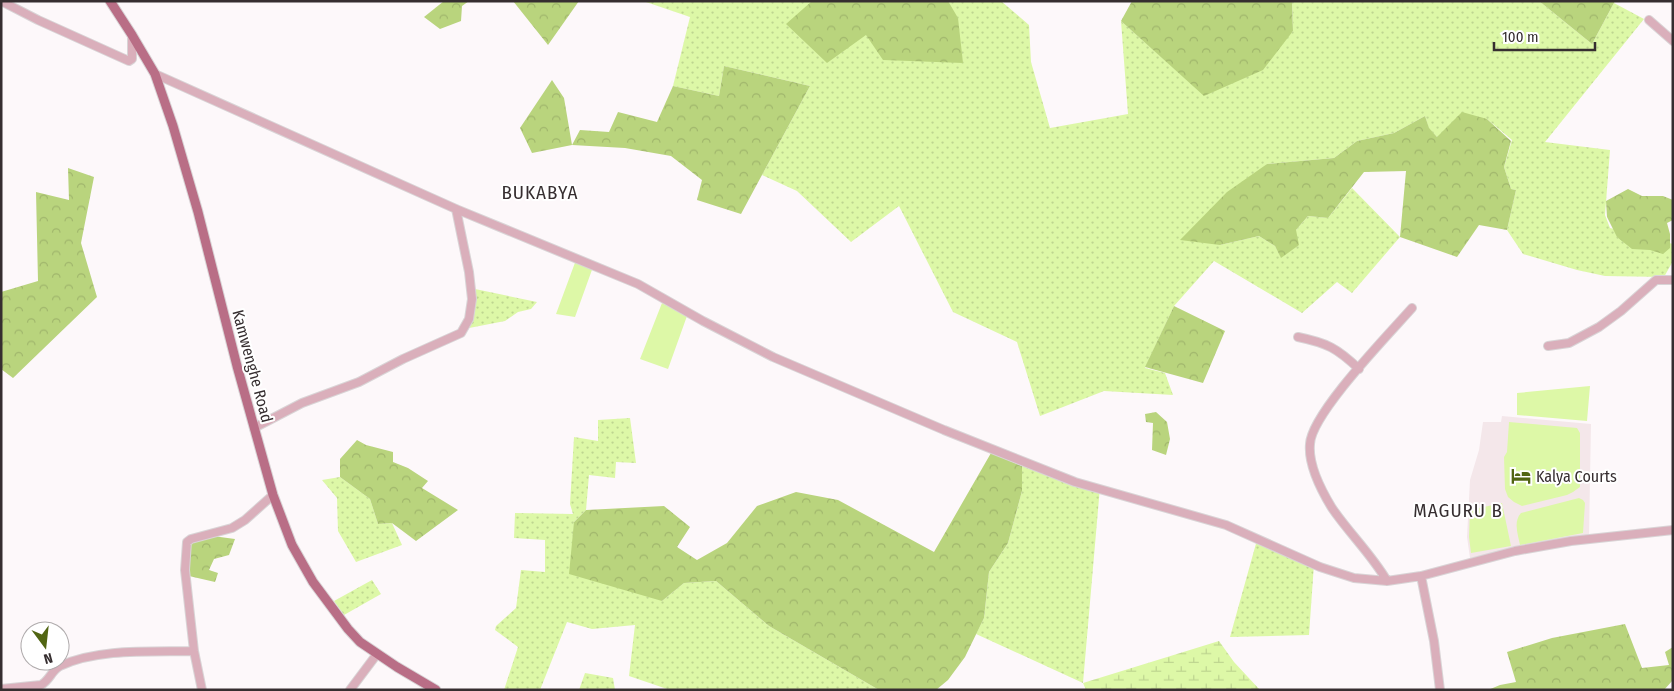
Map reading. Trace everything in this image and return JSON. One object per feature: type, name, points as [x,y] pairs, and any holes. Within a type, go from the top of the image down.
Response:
[{"type":"main road","name":"Kamwenghe Road","points":[[110,1],[155,74],[173,126],[198,212],[272,495],[292,546],[308,574],[348,629],[360,642],[436,690]]},
{"type":"street","points":[[1,1],[129,61],[132,59],[132,35]]},
{"type":"street","points":[[1649,20],[1673,40]]},
{"type":"street","points":[[155,74],[456,209],[638,284],[703,321],[773,357],[1034,467],[1103,491],[1226,524],[1328,570],[1354,578],[1388,581],[1421,576],[1515,551],[1571,541],[1673,530]]},
{"type":"street","points":[[254,428],[302,403],[359,382],[403,359],[461,333],[469,319],[472,299],[469,272],[456,209]]},
{"type":"street","points":[[1548,346],[1569,342],[1599,326],[1621,311],[1656,280],[1673,280]]},
{"type":"street","points":[[1388,581],[1332,508],[1319,482],[1312,460],[1310,445],[1312,432],[1320,417],[1412,308]]},
{"type":"street","points":[[1298,337],[1333,347],[1359,369]]},
{"type":"street","points":[[202,690],[194,651],[185,570],[187,542],[191,539],[232,528],[245,520],[272,495]]},
{"type":"street","points":[[1421,576],[1434,641],[1440,690]]},
{"type":"street","points":[[1,689],[41,685],[47,682],[59,667],[89,657],[121,653],[194,651]]},
{"type":"street","points":[[350,690],[377,654]]},
{"type":"shaded area","points":[[1502,416],[1591,424],[1589,536],[1470,558],[1467,537],[1470,480],[1479,450],[1483,422],[1501,422]]},
{"type":"green space","points":[[444,1],[469,1],[462,6],[461,21],[440,29],[424,17]]},
{"type":"green space","points":[[513,1],[579,1],[548,45]]},
{"type":"green space","points":[[643,1],[1001,1],[1029,25],[1031,62],[1050,128],[1128,114],[1121,21],[1204,95],[1293,31],[1292,1],[1539,1],[1592,44],[1614,3],[1644,19],[1545,142],[1610,150],[1605,215],[1610,228],[1673,244],[1673,261],[1664,277],[1605,276],[1523,254],[1507,230],[1516,190],[1511,189],[1504,167],[1512,140],[1487,119],[1437,137],[1429,129],[1425,116],[1394,133],[1357,141],[1334,158],[1267,164],[1220,245],[1259,236],[1275,246],[1281,257],[1296,230],[1308,216],[1328,218],[1352,188],[1400,237],[1352,293],[1337,282],[1302,313],[1214,261],[1174,306],[1145,368],[1165,373],[1173,395],[1104,391],[1040,416],[1017,342],[953,312],[899,206],[851,242],[797,191],[762,175],[810,86],[724,66],[719,96],[673,86],[690,17]]},
{"type":"green space","points":[[812,1],[948,1],[958,18],[963,63],[883,60],[866,35],[827,63],[786,24]]},
{"type":"green space","points":[[1132,1],[1292,1],[1293,31],[1263,70],[1204,96],[1121,21]]},
{"type":"green space","points":[[1539,1],[1615,1],[1592,44]]},
{"type":"green space","points":[[724,66],[810,86],[741,214],[697,200],[702,180],[671,156],[625,148],[572,145],[580,130],[609,132],[618,112],[657,122],[673,86],[719,96]]},
{"type":"green space","points":[[552,80],[564,98],[572,145],[532,153],[520,128]]},
{"type":"green space","points":[[1462,112],[1487,119],[1511,141],[1504,167],[1511,189],[1516,190],[1507,230],[1479,225],[1457,257],[1400,237],[1406,171],[1364,172],[1328,218],[1308,216],[1296,230],[1299,245],[1281,258],[1275,246],[1259,236],[1220,245],[1180,240],[1227,192],[1267,164],[1334,158],[1357,141],[1394,133],[1425,116],[1429,128],[1437,137]]},
{"type":"green space","points":[[68,168],[94,177],[81,243],[97,297],[13,378],[1,369],[1,292],[38,281],[36,192],[69,200]]},
{"type":"green space","points":[[1628,189],[1642,196],[1663,196],[1673,200],[1673,220],[1667,223],[1670,234],[1670,248],[1663,254],[1650,250],[1632,249],[1617,237],[1607,217],[1606,201]]},
{"type":"green space","points":[[576,260],[593,267],[575,317],[556,314]]},
{"type":"green space","points":[[475,289],[537,302],[531,309],[518,312],[505,321],[464,329],[470,320],[473,310]]},
{"type":"green space","points":[[662,303],[687,316],[668,369],[640,359]]},
{"type":"green space","points":[[1174,306],[1225,331],[1203,383],[1145,367]]},
{"type":"green space","points":[[1590,386],[1587,421],[1517,415],[1517,393]]},
{"type":"green space","points":[[1156,412],[1167,422],[1170,439],[1166,455],[1152,450],[1153,423],[1146,422],[1145,414]]},
{"type":"green space","points":[[630,418],[636,463],[616,462],[615,478],[589,475],[586,510],[574,522],[662,601],[684,583],[716,581],[769,626],[879,690],[670,690],[629,676],[635,625],[592,629],[567,622],[540,690],[504,690],[518,647],[495,630],[496,626],[516,608],[521,570],[545,572],[545,540],[514,538],[515,513],[573,514],[570,504],[574,437],[598,441],[598,420]]},
{"type":"green space","points":[[1509,422],[1577,428],[1580,433],[1580,487],[1567,495],[1522,506],[1508,497],[1505,489],[1504,457],[1507,452]]},
{"type":"green space","points":[[357,440],[366,445],[393,452],[393,462],[408,468],[428,481],[422,488],[458,510],[416,541],[392,523],[378,524],[370,499],[340,477],[340,459]]},
{"type":"green space","points":[[991,453],[1022,466],[1022,491],[1008,543],[989,572],[984,618],[965,657],[948,680],[936,690],[879,690],[769,626],[716,581],[684,583],[662,601],[569,574],[574,522],[586,510],[664,506],[690,527],[677,547],[697,560],[727,543],[757,506],[796,492],[838,500],[934,552]]},
{"type":"green space","points":[[1022,466],[1100,487],[1083,683],[976,634],[984,618],[989,572],[1008,543],[1022,491]]},
{"type":"green space","points":[[340,477],[370,499],[378,524],[392,523],[402,545],[356,562],[338,531],[337,498],[322,480]]},
{"type":"green space","points":[[1579,498],[1585,503],[1583,533],[1520,545],[1517,520],[1521,513]]},
{"type":"green space","points":[[1502,503],[1511,546],[1471,553],[1469,537],[1470,510]]},
{"type":"green space","points":[[205,535],[235,539],[229,555],[214,559],[209,570],[218,573],[215,582],[189,576],[185,548]]},
{"type":"green space","points":[[1257,540],[1314,564],[1309,635],[1230,637]]},
{"type":"green space","points":[[372,580],[381,594],[344,615],[334,601]]},
{"type":"green space","points":[[1625,624],[1642,668],[1669,665],[1665,652],[1673,647],[1673,680],[1664,690],[1488,690],[1500,685],[1516,682],[1507,652],[1552,638]]},
{"type":"green space","points":[[1219,641],[1234,662],[1260,690],[1086,690],[1083,683]]},
{"type":"green space","points":[[585,673],[613,678],[615,690],[579,690]]},
{"type":"place","name":"Kalya Courts","points":[[1521,476]]},
{"type":"district","name":"BUKABYA","points":[[540,192]]},
{"type":"district","name":"MAGURU B","points":[[1458,510]]}]
